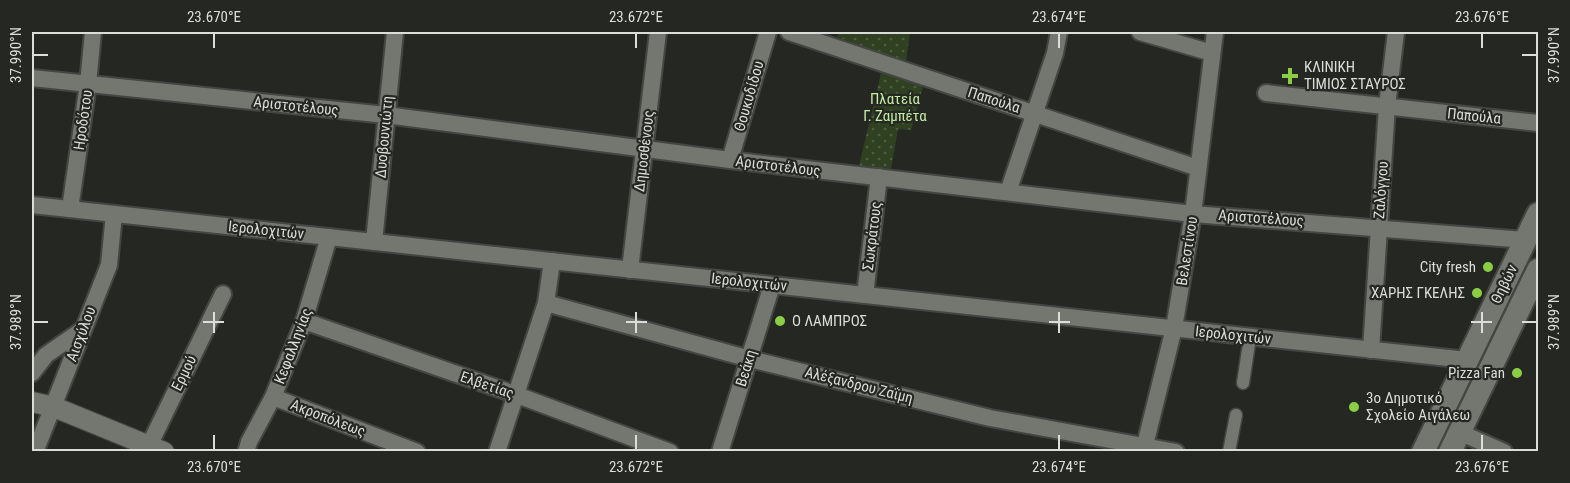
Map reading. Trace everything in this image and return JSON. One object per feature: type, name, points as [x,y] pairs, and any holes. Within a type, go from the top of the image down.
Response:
[{"type":"main road","name":"Θηβών","points":[[1422,452],[1539,214]]},
{"type":"main road","name":"Θηβών","points":[[1454,442],[1539,270]]},
{"type":"street","name":"Ηροδότου","points":[[70,209],[93,32]]},
{"type":"street","name":"Δυοβουνιώτη","points":[[374,242],[395,32]]},
{"type":"street","name":"Δημοσθένους","points":[[630,270],[658,32]]},
{"type":"street","name":"Θουκυδίδου","points":[[730,160],[768,32]]},
{"type":"street","name":"Παπούλα","points":[[789,32],[1198,168]]},
{"type":"street","points":[[1008,192],[1055,53],[1059,32]]},
{"type":"street","points":[[1140,32],[1212,53]]},
{"type":"street","name":"Βελεστίνου","points":[[1145,445],[1174,328],[1193,213],[1215,32]]},
{"type":"street","name":"Ζαλόγγου","points":[[1371,350],[1387,106],[1396,32]]},
{"type":"street","name":"Αριστοτέλους","points":[[32,78],[386,116],[730,160],[1193,213],[1526,240]]},
{"type":"street","name":"Παπούλα","points":[[1266,93],[1539,123]]},
{"type":"street","name":"Σωκράτους","points":[[865,295],[879,177]]},
{"type":"street","name":"Ιερολοχιτών","points":[[32,205],[1467,360]]},
{"type":"street","name":"Αισχύλου","points":[[34,452],[54,407],[109,265],[114,214]]},
{"type":"street","name":"Κεφαλληνίας","points":[[246,452],[273,397],[304,321],[329,237]]},
{"type":"street","points":[[498,452],[546,303],[552,261]]},
{"type":"street","name":"Βεάκη","points":[[720,452],[772,285]]},
{"type":"street","name":"Ερμού","points":[[153,449],[223,294]]},
{"type":"street","name":"Αλέξανδρου Ζαΐμη","points":[[546,303],[750,358],[990,418],[1176,452]]},
{"type":"street","name":"Ελβετίας","points":[[304,321],[517,395],[670,452]]},
{"type":"street","points":[[32,373],[46,355],[82,330]]},
{"type":"street","points":[[1243,383],[1250,337]]},
{"type":"street","name":"Ακροπόλεως","points":[[273,397],[417,452]]},
{"type":"street","points":[[32,402],[54,407],[153,449]]},
{"type":"street","points":[[1229,452],[1236,415]]},
{"type":"street","points":[[1454,442],[1504,452]]},
{"type":"green space","name":"Πλατεία Γ. Ζαμπέτα","points":[[839,32],[910,32],[906,62],[837,37]]},
{"type":"green space","name":"Πλατεία Γ. Ζαμπέτα","points":[[881,73],[923,86],[911,130],[898,129],[891,169],[859,166]]},
{"type":"place","name":"ΚΛΙΝΙΚΗ ΤΙΜΙΟΣ ΣΤΑΥΡΟΣ","points":[[1290,76]]},
{"type":"place","name":"City fresh","points":[[1488,267]]},
{"type":"place","name":"ΧΑΡΗΣ ΓΚΕΛΗΣ","points":[[1477,293]]},
{"type":"place","name":"Ο ΛΑΜΠΡΟΣ","points":[[780,321]]},
{"type":"place","name":"Pizza Fan","points":[[1517,373]]},
{"type":"place","name":"3ο Δημοτικό Σχολείο Αιγάλεω","points":[[1354,407]]}]
